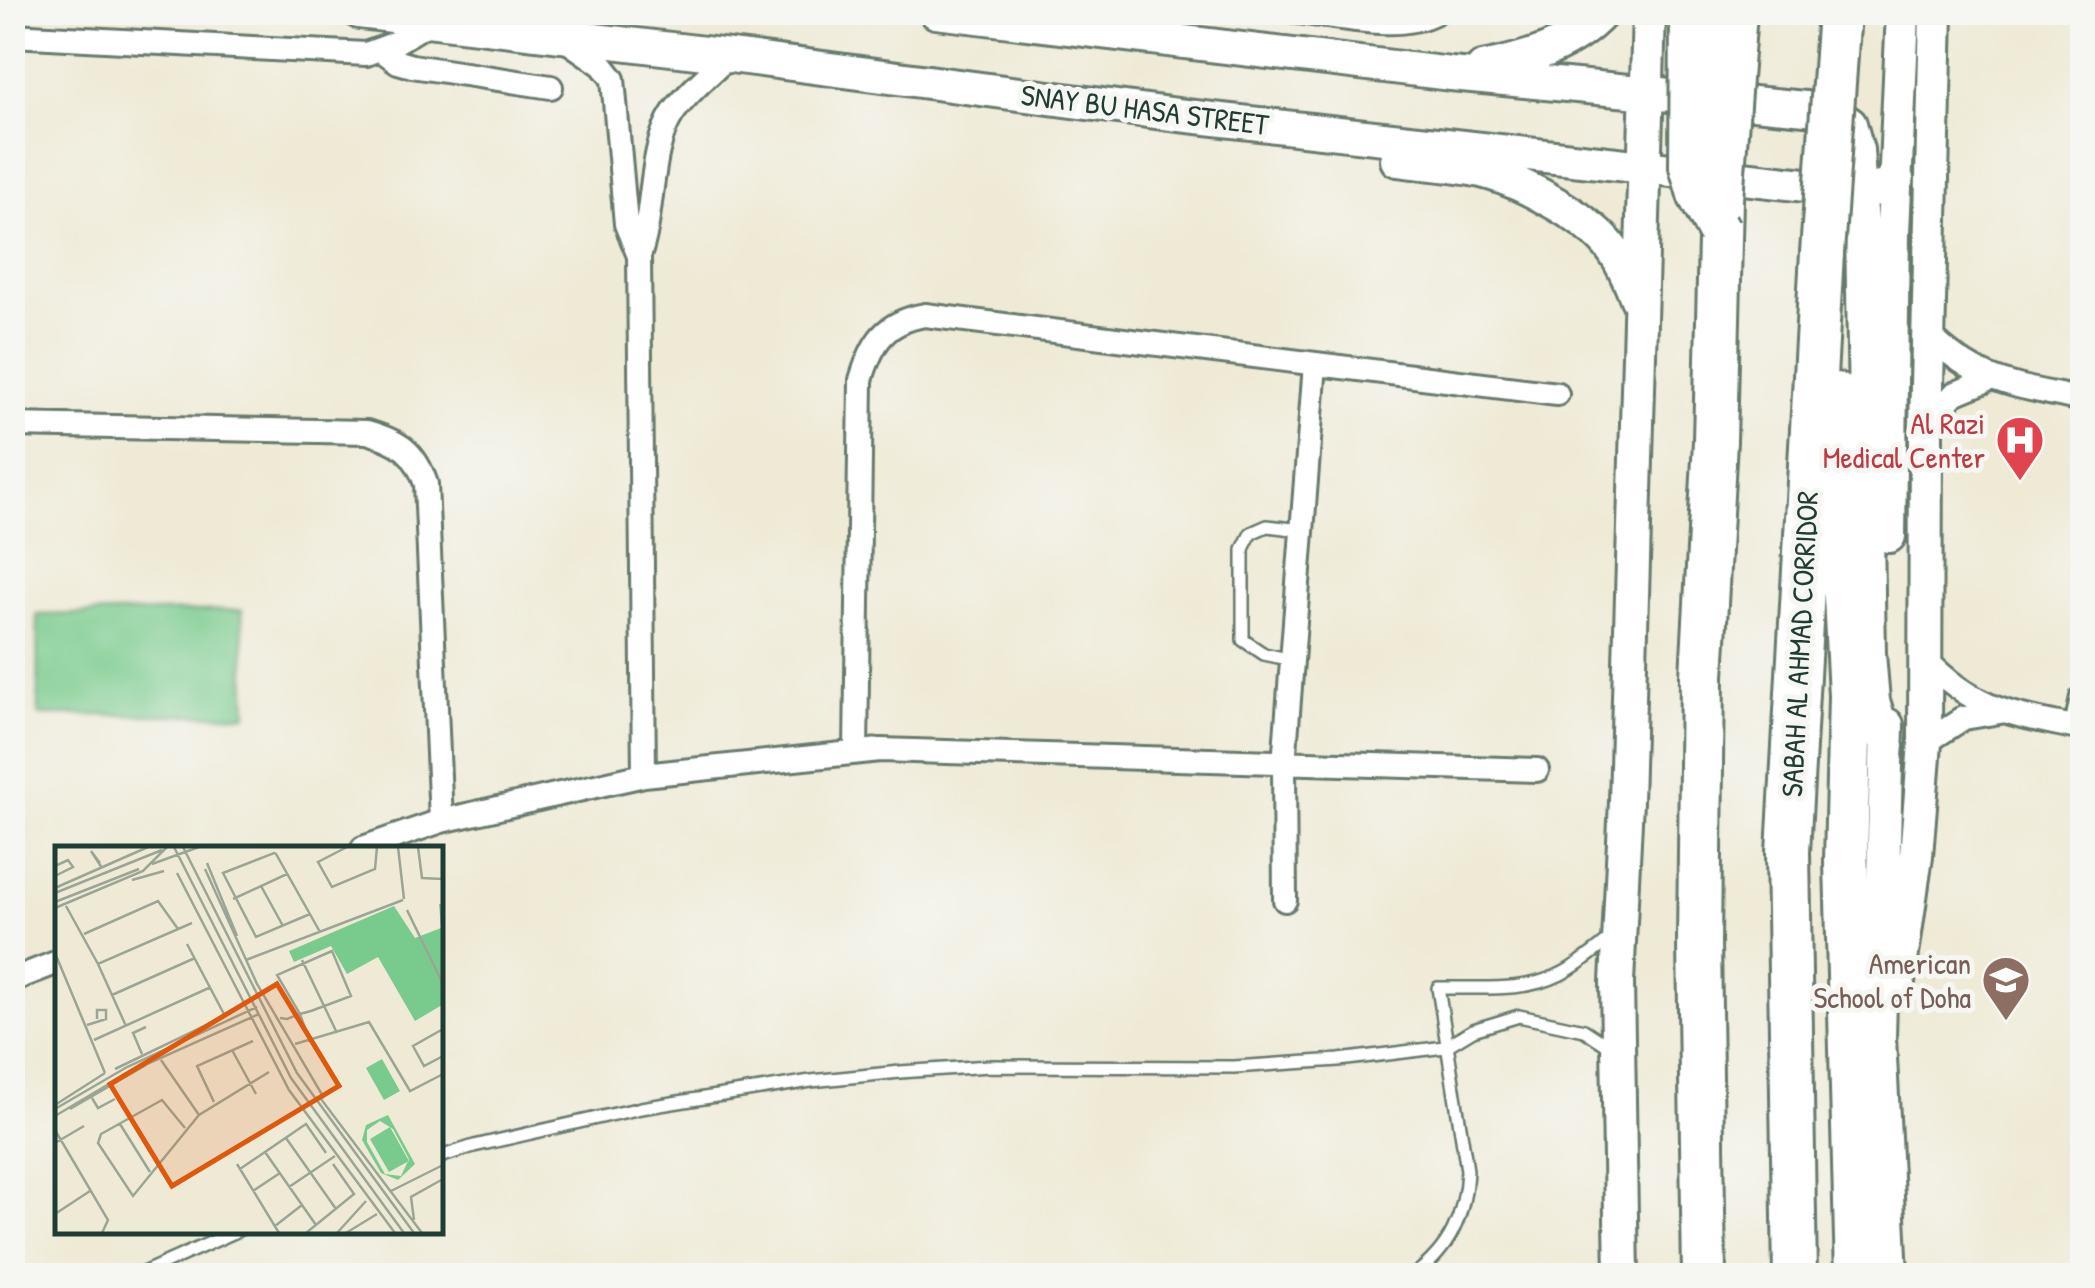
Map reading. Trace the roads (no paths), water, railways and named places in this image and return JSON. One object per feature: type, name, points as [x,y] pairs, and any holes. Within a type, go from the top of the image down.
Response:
[{"type":"highway","points":[[1692,12],[1691,166],[1699,194],[1719,231]]},
{"type":"highway","points":[[1704,1276],[1699,942],[1702,676],[1715,440],[1719,231],[1734,12]]},
{"type":"highway","name":"SABAH AL AHMAD CORRIDOR","points":[[1795,1276],[1788,852],[1816,336],[1839,12]]},
{"type":"highway","points":[[1816,336],[1835,383],[1841,466],[1850,696],[1846,862],[1857,1276]]},
{"type":"street","name":"SNAY BU HASA STREET","points":[[360,12],[1178,115],[1859,191],[1879,188],[1896,179]]},
{"type":"street","points":[[936,12],[1451,74],[1836,114],[1850,124],[1859,191],[1869,654],[1873,701],[1887,746]]},
{"type":"street","points":[[1297,12],[1416,20],[1436,12]]},
{"type":"street","points":[[1451,74],[1552,50],[1590,26],[1603,12]]},
{"type":"street","points":[[1622,1276],[1616,1051],[1649,12]]},
{"type":"street","points":[[1890,1276],[1879,1038],[1896,179],[1903,12]]},
{"type":"street","points":[[1879,1038],[1900,977],[1916,856],[1925,743],[1926,427],[1936,12]]},
{"type":"street","points":[[12,35],[366,54],[432,21]]},
{"type":"street","points":[[559,35],[602,65],[613,79],[626,224],[638,256],[644,775]]},
{"type":"street","points":[[380,49],[398,62],[412,66],[551,87]]},
{"type":"street","points":[[638,256],[650,222],[665,130],[673,113],[728,56]]},
{"type":"street","points":[[1178,115],[1226,136],[1481,171],[1503,178],[1589,226],[1608,244],[1623,265],[1641,309]]},
{"type":"street","points":[[856,752],[861,380],[868,355],[882,335],[902,319],[925,315],[1557,394]]},
{"type":"street","points":[[1928,334],[1958,362],[1990,379],[2082,400]]},
{"type":"street","points":[[1285,900],[1284,764],[1315,364]]},
{"type":"street","points":[[1926,427],[1954,394],[1990,379]]},
{"type":"street","points":[[12,425],[367,432],[392,439],[410,450],[426,484],[441,822]]},
{"type":"street","points":[[1926,660],[1966,695],[2004,712],[2080,728],[2082,697]]},
{"type":"street","points":[[1925,743],[1964,718],[2004,712]]},
{"type":"street","points":[[369,846],[441,822],[644,775],[880,750],[1537,770]]},
{"type":"street","points":[[12,980],[55,963]]},
{"type":"lane","points":[[1292,660],[1264,654],[1244,640],[1243,549],[1252,533],[1267,526],[1302,530]]},
{"type":"lane","points":[[1413,1276],[1447,1244],[1466,1196],[1466,1170],[1438,988],[1512,988],[1545,980],[1576,965],[1620,932]]},
{"type":"lane","points":[[442,1156],[642,1108],[811,1082],[989,1066],[1234,1068],[1338,1060],[1445,1046],[1472,1030],[1518,1016],[1584,1030],[1616,1051]]},
{"type":"lane","points":[[136,1276],[232,1233]]},
{"type":"place","name":"Al Razi Medical Center","points":[[2020,482]]},
{"type":"place","name":"American School of Doha","points":[[2006,1022]]}]
